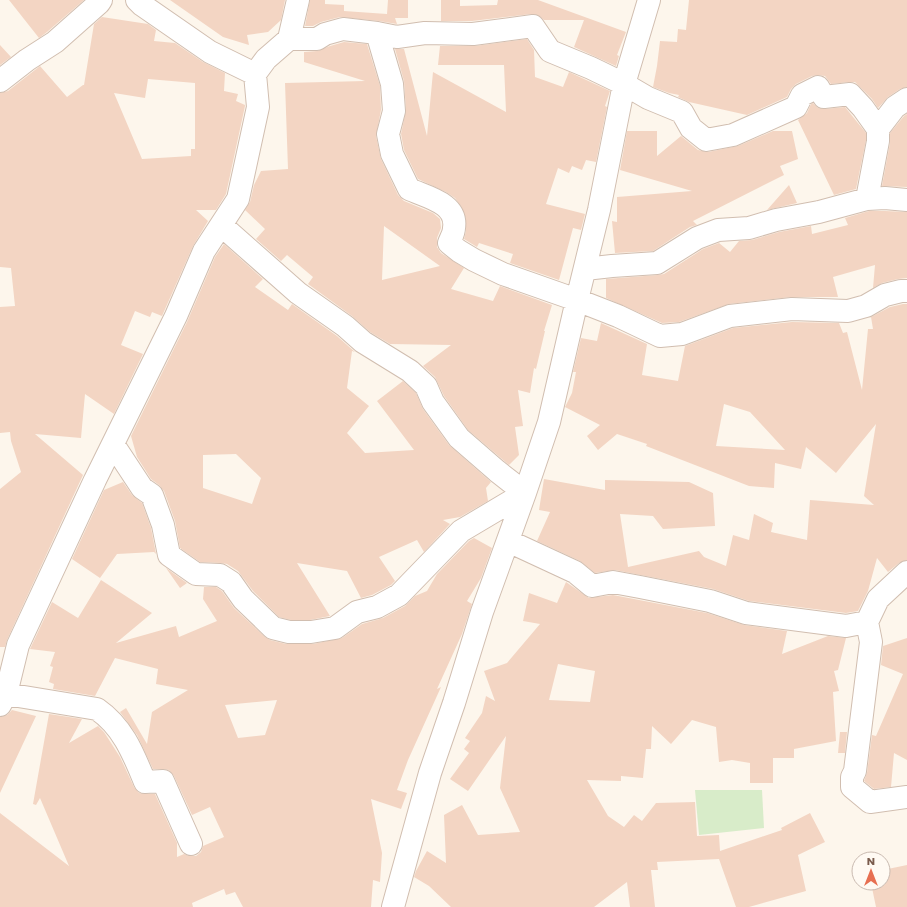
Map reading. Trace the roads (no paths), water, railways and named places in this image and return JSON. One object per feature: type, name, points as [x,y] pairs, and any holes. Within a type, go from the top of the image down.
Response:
[{"type":"street","points":[[0,81],[27,60],[55,42],[101,0]]},
{"type":"street","points":[[137,0],[210,52],[255,74]]},
{"type":"street","points":[[191,844],[163,781],[145,782],[130,746],[109,717],[97,709],[3,699],[18,645],[113,444],[176,316],[204,251],[238,199],[258,107],[255,74],[266,59],[289,39],[298,0]]},
{"type":"street","points":[[393,907],[430,773],[454,703],[482,612],[549,422],[599,210],[624,84],[649,0]]},
{"type":"street","points":[[289,39],[317,39],[325,34],[343,29],[397,37],[425,33],[473,34],[533,26],[550,51],[591,68],[624,84],[648,98],[682,112],[691,128],[706,140],[733,135],[796,107],[802,96],[818,87],[824,97],[850,94],[863,108],[878,129],[878,141],[867,199]]},
{"type":"street","points":[[377,33],[392,84],[394,111],[388,134],[392,154],[409,189],[436,200],[449,209],[454,217],[454,228],[449,243],[474,260],[503,274],[618,316],[660,336],[682,334],[730,316],[792,310],[848,311],[866,306],[885,295],[907,291]]},
{"type":"street","points":[[878,129],[895,107],[907,99]]},
{"type":"street","points":[[585,269],[657,263],[697,238],[718,230],[749,228],[776,220],[819,212],[867,199],[885,198],[907,200]]},
{"type":"street","points":[[221,225],[298,293],[345,326],[363,342],[410,371],[426,386],[433,402],[459,438],[525,493]]},
{"type":"street","points":[[113,444],[142,488],[152,495],[162,525],[169,555],[196,574],[220,575],[231,582],[243,600],[273,628],[289,632],[311,632],[335,628],[357,612],[377,607],[399,595],[460,531],[525,493]]},
{"type":"street","points":[[508,541],[575,572],[592,586],[613,582],[710,601],[746,613],[846,626],[867,622]]},
{"type":"street","points":[[907,572],[878,599],[867,622],[871,642],[855,771],[852,777],[852,787],[870,802],[907,797]]}]
